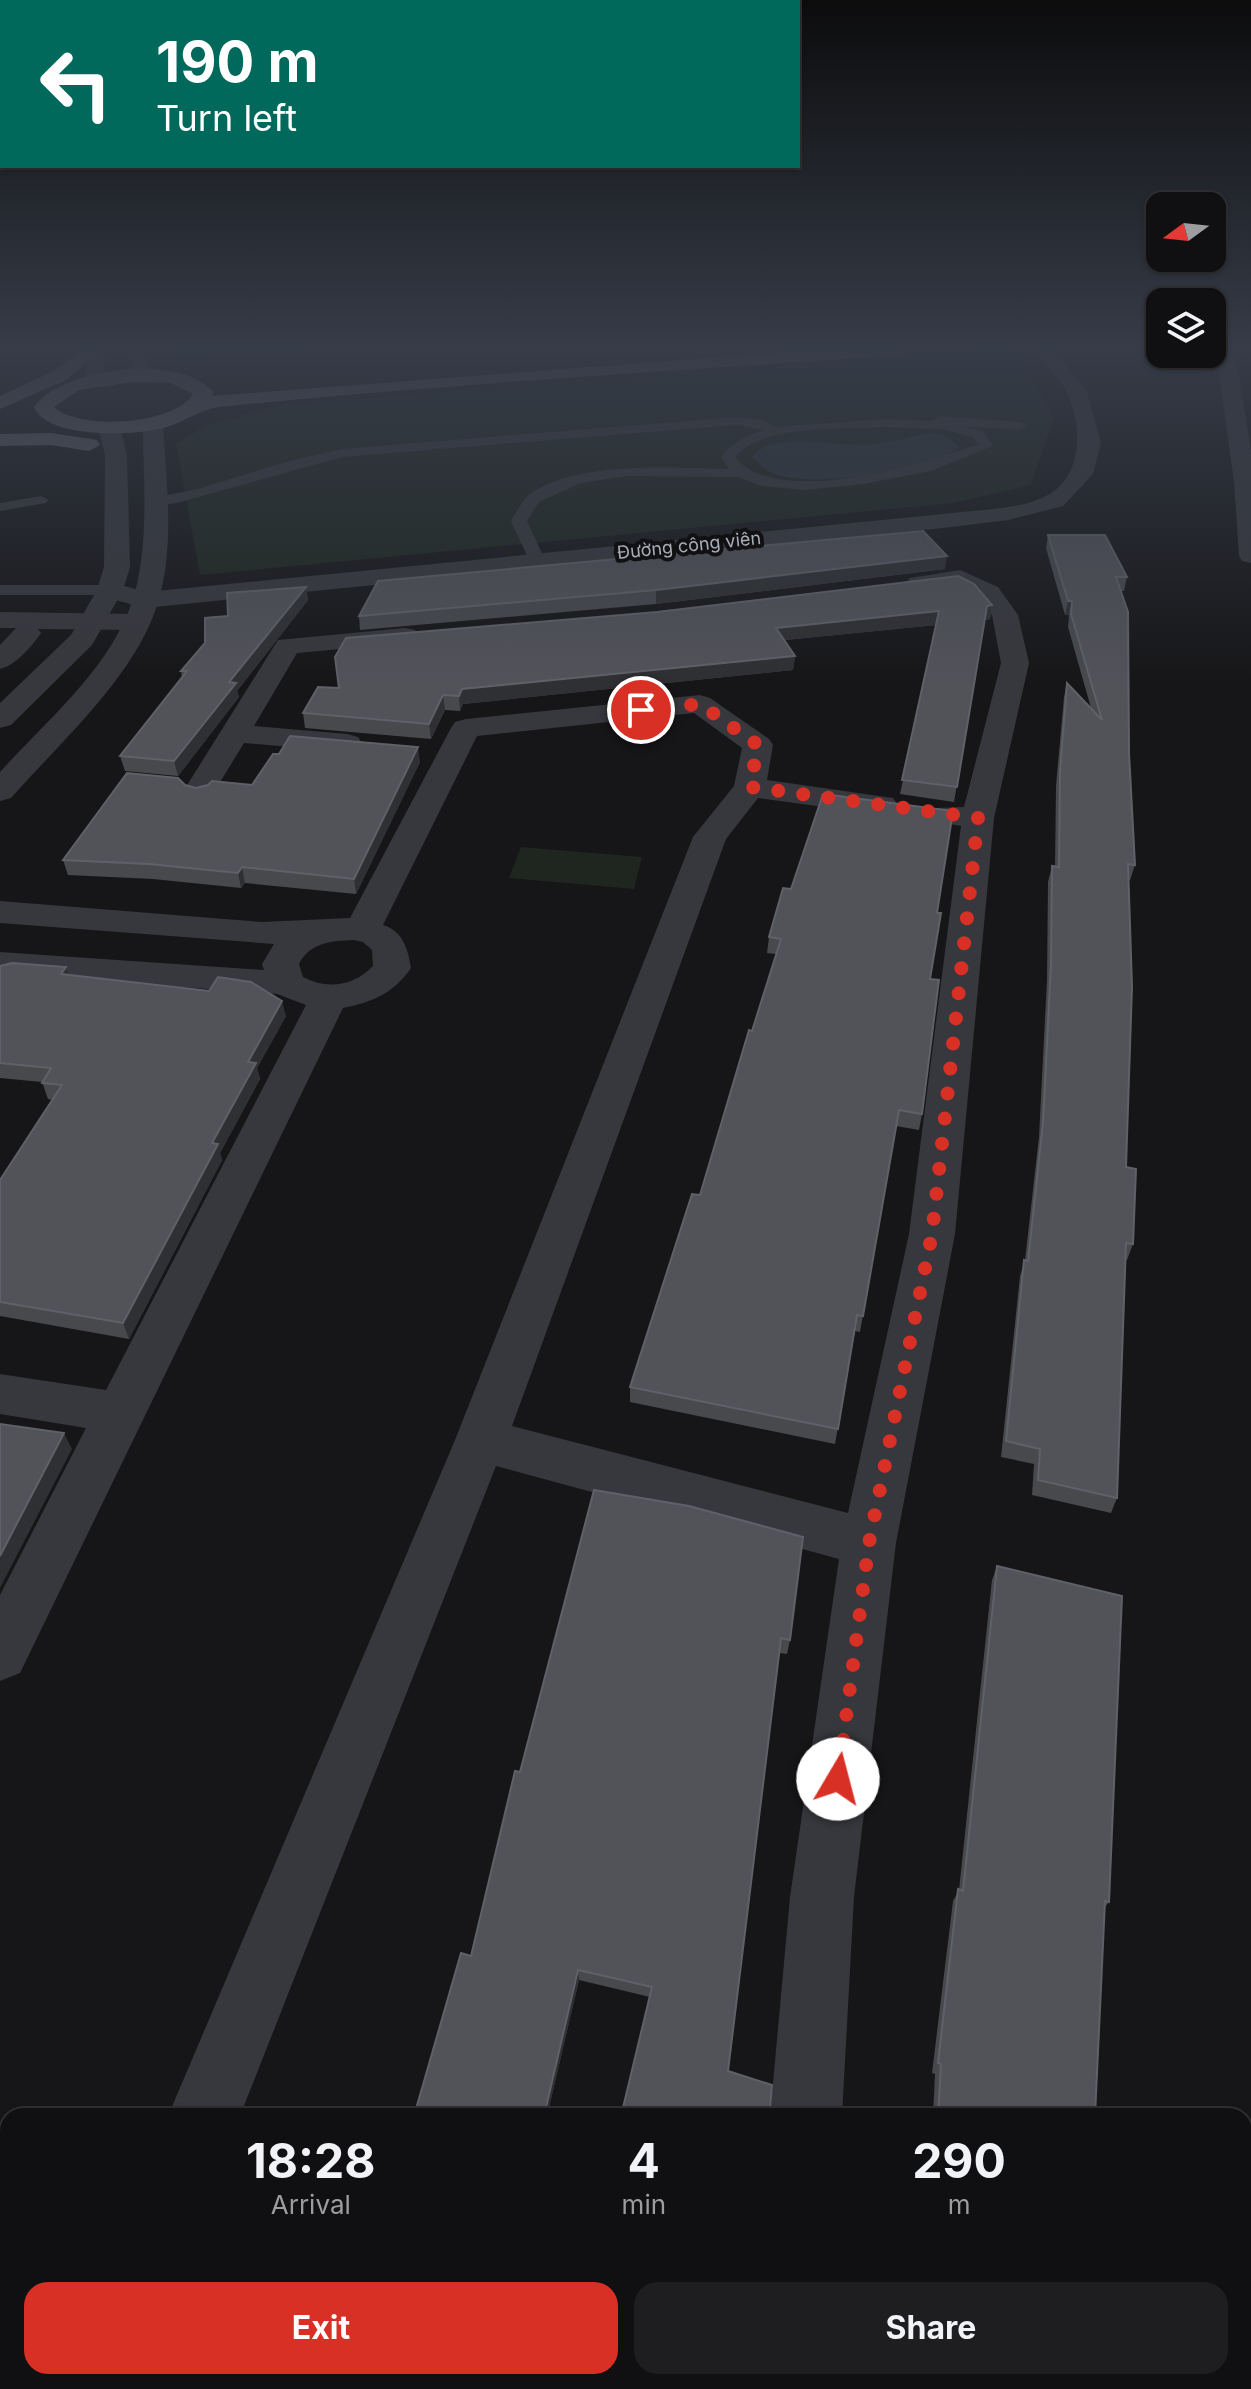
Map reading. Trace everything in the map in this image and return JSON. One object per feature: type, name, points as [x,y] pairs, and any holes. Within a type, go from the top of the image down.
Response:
[{"type":"street","points":[[0,719],[82,639],[110,590],[117,567],[116,460]]},
{"type":"street","points":[[0,791],[115,663],[140,611],[152,559],[154,460]]},
{"type":"street","name":"Đường công viên","points":[[0,620],[92,622],[140,611],[537,560],[1008,513],[1055,501],[1082,474],[1085,460]]},
{"type":"street","points":[[1242,460],[1251,556]]},
{"type":"street","points":[[807,2108],[822,1897],[869,1543],[932,1234],[978,818],[1015,663],[1005,615],[989,593],[960,578],[899,586]]},
{"type":"street","points":[[110,590],[140,611]]},
{"type":"street","points":[[0,661],[27,633]]},
{"type":"street","points":[[200,790],[288,646],[426,634]]},
{"type":"street","points":[[207,2108],[481,1440],[710,837],[750,787],[758,745],[700,704],[466,728],[437,752],[362,930]]},
{"type":"street","points":[[235,733],[375,746]]},
{"type":"street","points":[[750,787],[978,818]]},
{"type":"street","points":[[0,912],[261,933],[362,930],[385,940],[392,949],[392,968],[375,985],[345,996],[308,990],[0,963]]},
{"type":"street","points":[[308,990],[281,976],[282,959],[295,943],[318,932]]},
{"type":"street","points":[[0,1654],[120,1413],[308,990]]},
{"type":"street","points":[[0,1394],[120,1413]]},
{"type":"street","points":[[481,1440],[869,1543]]},
{"type":"lane","points":[[153,502],[200,496],[307,460]]},
{"type":"lane","points":[[607,460],[608,468],[628,472]]},
{"type":"lane","points":[[731,460],[740,473]]},
{"type":"lane","points":[[537,560],[519,521],[533,499],[578,479],[628,472],[740,473],[762,482],[805,486],[849,482],[931,467],[948,460]]},
{"type":"lane","points":[[0,507],[41,500]]},
{"type":"lane","points":[[0,590],[110,590]]},
{"type":"shaded area","points":[[179,460],[1039,460],[1031,485],[953,503],[200,575]]},
{"type":"shaded area","points":[[755,460],[933,460],[897,470],[839,478],[789,478],[772,473]]},
{"type":"shaded area","points":[[521,847],[642,857],[634,889],[509,878]]},
{"type":"building","points":[[923,531],[947,556],[656,590],[359,616],[378,581]]},
{"type":"building","points":[[1048,535],[1105,535],[1127,577],[1116,577],[1128,612],[1129,753],[1135,865],[1128,864],[1132,987],[1126,1167],[1136,1169],[1133,1244],[1126,1243],[1117,1498],[1038,1480],[1040,1449],[1006,1441],[1024,1260],[1028,1261],[1043,1122],[1051,964],[1052,866],[1059,867],[1060,771],[1067,683],[1102,720],[1071,614],[1072,601],[1068,601]]},
{"type":"building","points":[[958,576],[974,584],[992,605],[987,606],[957,787],[902,780],[939,611],[776,628],[795,656],[462,689],[459,696],[443,695],[429,724],[303,713],[318,687],[339,688],[335,657],[346,638],[657,612]]},
{"type":"building","points":[[306,587],[229,682],[236,683],[174,761],[120,756],[187,671],[181,671],[205,643],[205,618],[228,616],[227,593]]},
{"type":"building","points":[[290,736],[418,747],[354,879],[242,867],[238,873],[63,860],[127,773],[178,778],[185,785],[196,788],[212,781],[252,785],[273,754],[279,754]]},
{"type":"building","points":[[823,794],[953,811],[930,979],[939,980],[922,1114],[899,1110],[863,1316],[857,1315],[838,1429],[630,1387],[692,1194],[700,1195],[749,1030],[752,1031],[781,939],[769,937],[783,888],[791,889]]},
{"type":"building","points":[[12,963],[66,967],[61,974],[209,991],[218,977],[251,982],[282,1001],[248,1062],[256,1063],[212,1143],[218,1144],[123,1323],[0,1302],[0,1180],[62,1085],[42,1083],[51,1068],[0,1063],[0,966]]},
{"type":"building","points":[[0,1424],[64,1433],[0,1556]]},
{"type":"building","points":[[594,1490],[689,1506],[803,1537],[790,1640],[781,1638],[728,2071],[772,2085],[770,2108],[623,2108],[652,1987],[578,1970],[546,2108],[416,2108],[461,1953],[471,1956],[515,1771],[520,1772]]},
{"type":"building","points":[[997,1566],[1122,1596],[1109,1902],[1105,1901],[1095,2108],[938,2108],[941,2064],[938,2063],[958,1889],[963,1891]]},
{"type":"route","points":[[641,710],[700,704],[758,745],[750,787],[978,818],[932,1234],[869,1543],[838,1779]]}]
